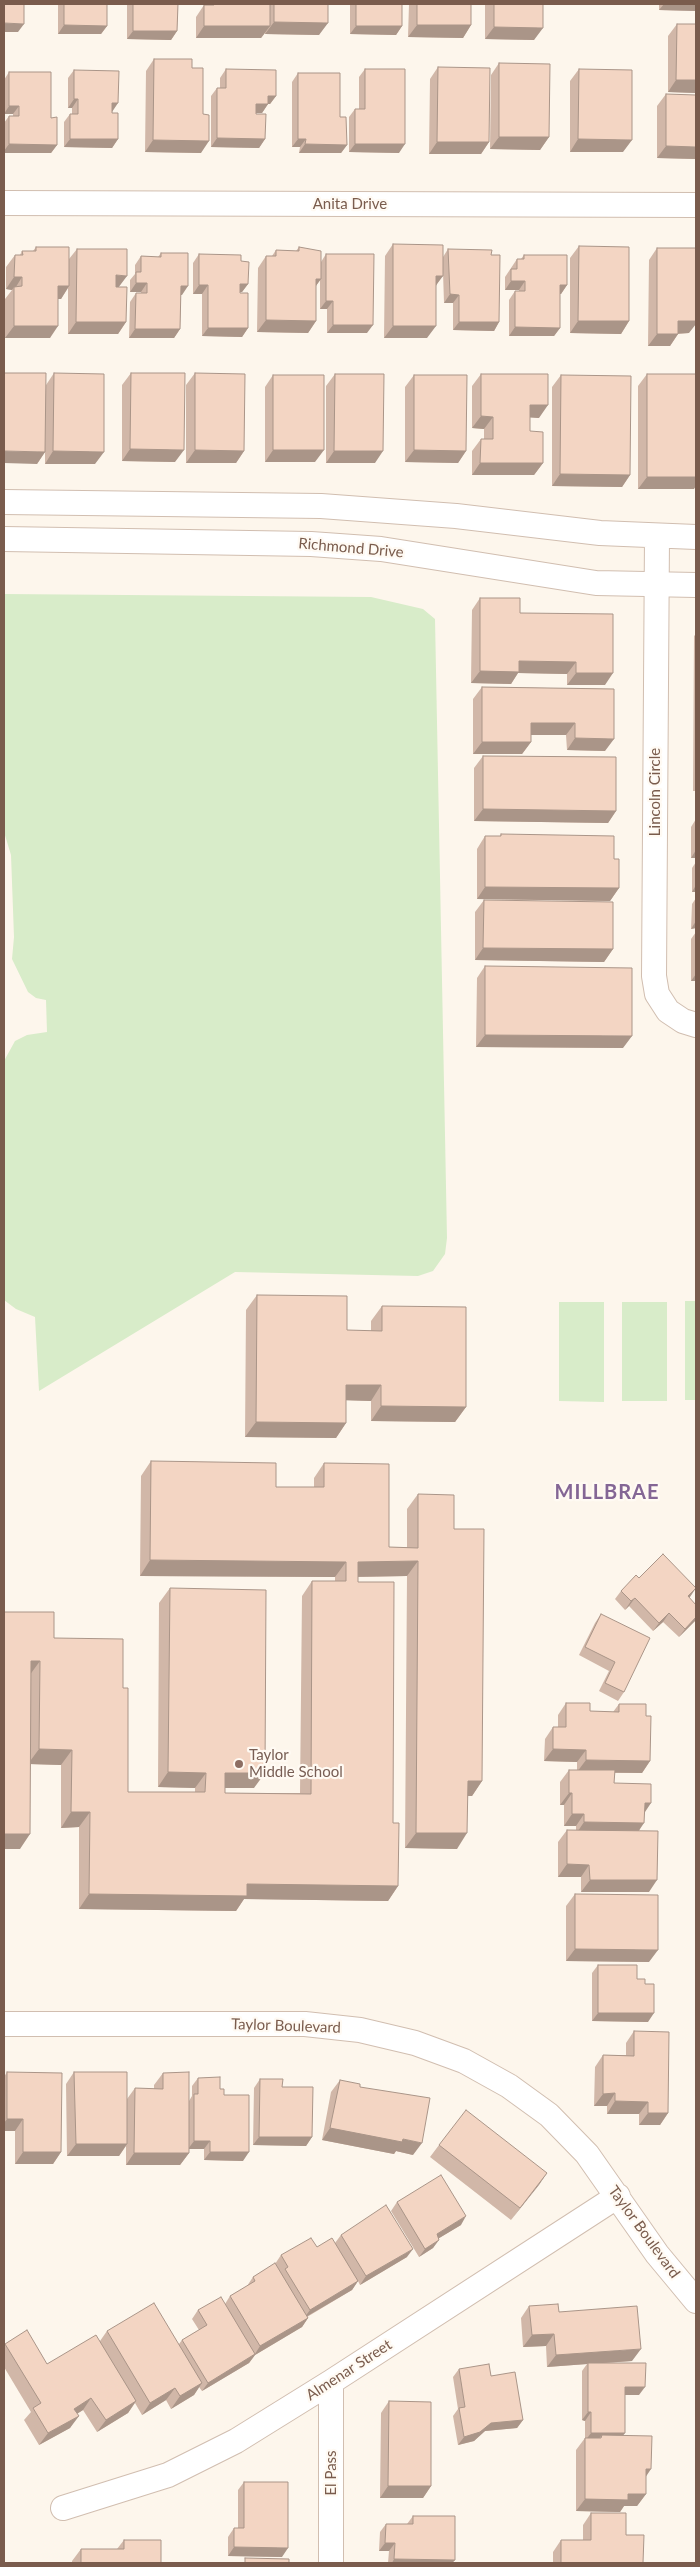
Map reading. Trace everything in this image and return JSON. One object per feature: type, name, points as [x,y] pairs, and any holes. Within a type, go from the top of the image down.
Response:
[{"type":"street","name":"Anita Drive","points":[[4,203],[696,205]]},
{"type":"street","points":[[4,502],[320,506],[436,514],[545,528],[656,537],[696,537]]},
{"type":"street","name":"Lincoln Circle","points":[[656,537],[654,976],[657,994],[668,1011],[696,1024]]},
{"type":"street","name":"Richmond Drive","points":[[4,539],[311,544],[381,549],[596,583],[696,585]]},
{"type":"street","name":"Taylor Boulevard","points":[[4,2024],[306,2024],[360,2030],[415,2043],[464,2061],[509,2086],[549,2115],[587,2154],[657,2254],[696,2301]]},
{"type":"street","name":"Almenar Street","points":[[63,2508],[168,2475],[236,2441],[331,2382],[618,2196]]},
{"type":"street","name":"El Pass","points":[[331,2382],[331,2563]]},
{"type":"green space","points":[[4,594],[371,597],[423,609],[435,619],[447,1238],[445,1254],[433,1271],[418,1276],[235,1272],[39,1391],[35,1317],[16,1309],[4,1300],[4,1061],[15,1041],[27,1035],[47,1032],[46,1000],[36,998],[28,992],[12,959],[14,937],[11,855],[4,832]]},
{"type":"green space","points":[[685,1301],[696,1301],[696,1400],[685,1400]]},
{"type":"green space","points":[[559,1302],[604,1302],[604,1402],[559,1401]]},
{"type":"green space","points":[[622,1302],[667,1302],[667,1401],[622,1401]]},
{"type":"building","points":[[4,4],[24,4],[24,24],[4,23]]},
{"type":"building","points":[[64,4],[107,4],[107,26],[64,25]]},
{"type":"building","points":[[133,4],[178,4],[177,31],[133,31]]},
{"type":"building","points":[[270,4],[270,26],[204,26],[204,5]]},
{"type":"building","points":[[274,4],[328,4],[328,23],[274,22]]},
{"type":"building","points":[[356,4],[402,4],[402,26],[356,26]]},
{"type":"building","points":[[417,4],[471,4],[471,25],[417,25]]},
{"type":"building","points":[[494,4],[543,4],[543,28],[494,27]]},
{"type":"building","points":[[677,24],[696,24],[696,80],[676,80]]},
{"type":"building","points":[[154,59],[192,59],[192,68],[203,68],[203,114],[209,115],[209,141],[153,140]]},
{"type":"building","points":[[499,63],[550,64],[549,137],[499,137]]},
{"type":"building","points":[[438,67],[490,68],[489,142],[437,142]]},
{"type":"building","points":[[226,69],[276,70],[276,96],[268,96],[268,104],[256,104],[256,114],[266,114],[265,139],[217,138],[217,88],[226,88]]},
{"type":"building","points":[[365,69],[405,69],[405,144],[355,144],[355,109],[365,109]]},
{"type":"building","points":[[579,69],[632,70],[632,140],[578,139]]},
{"type":"building","points":[[74,70],[119,71],[118,103],[112,103],[112,113],[118,113],[118,139],[70,139],[70,114],[78,114],[78,99],[74,99]]},
{"type":"building","points":[[9,72],[51,72],[51,118],[57,117],[57,145],[9,144],[9,116],[19,116],[19,106],[9,106]]},
{"type":"building","points":[[298,73],[340,73],[340,117],[346,117],[347,145],[305,144],[306,139],[298,139]]},
{"type":"building","points":[[666,94],[696,95],[696,147],[666,146]]},
{"type":"building","points":[[393,244],[443,245],[443,276],[436,276],[436,326],[393,326]]},
{"type":"building","points":[[579,246],[629,247],[629,321],[578,321]]},
{"type":"building","points":[[36,247],[69,247],[69,286],[58,286],[58,326],[14,326],[14,287],[22,286],[22,277],[14,277],[15,255],[23,255],[22,251],[36,251]]},
{"type":"building","points":[[299,247],[321,251],[321,279],[316,279],[316,321],[266,320],[266,256],[276,256],[276,250],[299,251]]},
{"type":"building","points":[[657,248],[696,248],[696,321],[678,321],[678,334],[657,334]]},
{"type":"building","points":[[77,249],[127,249],[127,276],[116,275],[116,287],[127,287],[126,322],[76,322]]},
{"type":"building","points":[[448,249],[492,250],[491,255],[500,255],[499,322],[459,322],[459,295],[450,294]]},
{"type":"building","points":[[161,253],[188,253],[188,286],[181,286],[180,329],[135,329],[136,293],[147,293],[147,283],[136,283],[136,272],[141,272],[141,256],[161,257]]},
{"type":"building","points":[[199,254],[241,255],[241,261],[249,262],[248,284],[240,284],[240,293],[248,293],[248,328],[208,328],[208,285],[199,285]]},
{"type":"building","points":[[326,254],[374,254],[373,325],[333,325],[333,301],[326,301]]},
{"type":"building","points":[[524,255],[567,255],[567,285],[560,285],[560,328],[515,327],[515,291],[525,291],[525,281],[511,281],[511,269],[517,269],[517,259],[524,259]]},
{"type":"building","points":[[4,373],[46,373],[45,452],[4,451]]},
{"type":"building","points":[[54,373],[104,374],[104,452],[53,451]]},
{"type":"building","points":[[131,373],[185,373],[184,450],[130,449]]},
{"type":"building","points":[[195,373],[245,374],[244,451],[195,450]]},
{"type":"building","points":[[335,374],[384,374],[383,451],[334,451]]},
{"type":"building","points":[[481,374],[548,374],[548,405],[530,405],[530,431],[543,432],[543,463],[480,463],[481,439],[493,439],[493,417],[481,416]]},
{"type":"building","points":[[647,374],[696,374],[696,477],[647,477]]},
{"type":"building","points":[[273,375],[324,375],[324,450],[273,450]]},
{"type":"building","points":[[414,375],[467,375],[466,451],[414,450]]},
{"type":"building","points":[[561,375],[631,376],[630,475],[560,474]]},
{"type":"building","points":[[480,598],[520,598],[520,613],[613,614],[613,673],[576,673],[576,662],[519,661],[519,672],[480,671]]},
{"type":"building","points":[[482,687],[614,689],[614,739],[575,738],[575,723],[531,723],[531,742],[482,742]]},
{"type":"building","points":[[483,756],[616,757],[616,811],[483,809]]},
{"type":"building","points":[[501,834],[614,836],[614,859],[619,859],[619,888],[485,887],[485,836],[501,836]]},
{"type":"building","points":[[484,900],[613,902],[613,949],[483,948]]},
{"type":"building","points":[[485,966],[632,968],[632,1036],[485,1035]]},
{"type":"building","points":[[257,1295],[347,1296],[347,1330],[382,1331],[382,1306],[466,1307],[466,1407],[381,1406],[381,1385],[346,1385],[346,1423],[256,1422]]},
{"type":"building","points":[[151,1461],[276,1463],[276,1487],[324,1487],[324,1463],[389,1464],[389,1547],[418,1548],[418,1494],[454,1495],[454,1529],[484,1529],[482,1781],[468,1781],[467,1833],[416,1833],[418,1561],[358,1562],[358,1582],[394,1582],[393,1823],[399,1823],[398,1886],[247,1884],[247,1896],[89,1894],[90,1812],[71,1812],[72,1750],[39,1749],[40,1661],[31,1661],[30,1834],[4,1834],[4,1612],[54,1612],[54,1638],[123,1639],[123,1688],[128,1688],[128,1792],[205,1792],[206,1773],[168,1772],[170,1588],[266,1590],[265,1773],[225,1773],[225,1793],[311,1794],[312,1581],[346,1581],[346,1562],[150,1560]]},
{"type":"building","points":[[663,1554],[696,1588],[688,1596],[696,1605],[696,1617],[685,1629],[669,1613],[659,1623],[635,1598],[631,1601],[621,1591],[636,1575],[639,1578]]},
{"type":"building","points":[[601,1614],[650,1638],[624,1692],[605,1683],[615,1662],[585,1647]]},
{"type":"building","points":[[566,1703],[590,1703],[590,1711],[619,1712],[619,1704],[646,1704],[646,1716],[651,1716],[650,1761],[586,1760],[586,1750],[553,1749],[553,1727],[566,1727]]},
{"type":"building","points":[[569,1770],[615,1770],[614,1783],[651,1784],[651,1803],[645,1803],[644,1823],[584,1822],[584,1814],[572,1814],[572,1793],[569,1793]]},
{"type":"building","points":[[567,1830],[658,1831],[657,1880],[590,1880],[589,1865],[567,1864]]},
{"type":"building","points":[[575,1894],[658,1895],[658,1950],[575,1949]]},
{"type":"building","points":[[598,1965],[637,1965],[637,1979],[645,1979],[645,1984],[654,1984],[654,2013],[598,2013]]},
{"type":"building","points":[[634,2031],[669,2032],[668,2113],[648,2113],[648,2102],[615,2101],[615,2093],[603,2094],[603,2055],[634,2056]]},
{"type":"building","points":[[7,2072],[62,2073],[61,2152],[23,2152],[23,2119],[7,2119]]},
{"type":"building","points":[[74,2072],[127,2072],[127,2144],[76,2144]]},
{"type":"building","points":[[189,2072],[189,2153],[134,2153],[135,2088],[163,2089],[163,2073]]},
{"type":"building","points":[[220,2077],[220,2089],[224,2089],[224,2095],[249,2095],[249,2152],[210,2152],[210,2141],[194,2141],[194,2094],[198,2094],[198,2078]]},
{"type":"building","points":[[260,2079],[283,2079],[282,2087],[313,2087],[312,2137],[259,2137]]},
{"type":"building","points":[[340,2080],[360,2084],[360,2087],[430,2098],[422,2143],[403,2139],[402,2142],[330,2128]]},
{"type":"building","points":[[466,2110],[547,2173],[520,2208],[439,2145]]},
{"type":"building","points":[[441,2175],[466,2216],[437,2234],[439,2240],[425,2249],[397,2202]]},
{"type":"building","points":[[386,2205],[413,2249],[366,2276],[341,2235]]},
{"type":"building","points":[[311,2238],[317,2247],[332,2238],[358,2281],[310,2310],[285,2269],[288,2267],[281,2255]]},
{"type":"building","points":[[275,2263],[308,2318],[260,2346],[230,2296],[255,2281],[253,2277]]},
{"type":"building","points":[[221,2297],[255,2354],[208,2383],[182,2340],[207,2325],[198,2310]]},
{"type":"building","points":[[154,2303],[202,2383],[180,2396],[175,2388],[150,2403],[107,2331]]},
{"type":"building","points":[[558,2304],[559,2312],[637,2306],[641,2349],[556,2355],[554,2334],[532,2335],[529,2306]]},
{"type":"building","points":[[27,2330],[47,2364],[96,2335],[136,2401],[106,2420],[91,2398],[74,2409],[79,2416],[48,2433],[33,2408],[41,2403],[5,2344]]},
{"type":"building","points":[[588,2363],[646,2363],[645,2387],[625,2387],[625,2433],[591,2433],[591,2412],[588,2412]]},
{"type":"building","points":[[489,2364],[491,2376],[515,2372],[523,2420],[491,2423],[480,2432],[464,2437],[459,2408],[465,2407],[459,2369]]},
{"type":"building","points":[[389,2401],[431,2402],[431,2486],[388,2486]]},
{"type":"building","points":[[602,2435],[652,2436],[651,2469],[646,2469],[646,2494],[628,2494],[628,2500],[585,2499],[585,2438],[601,2438]]},
{"type":"building","points":[[244,2482],[288,2482],[288,2548],[234,2547],[234,2528],[244,2528]]},
{"type":"building","points":[[591,2513],[626,2513],[626,2535],[644,2535],[643,2563],[561,2563],[561,2540],[591,2540]]},
{"type":"building","points":[[413,2516],[455,2516],[455,2560],[394,2559],[395,2543],[385,2543],[386,2524],[413,2524]]},
{"type":"building","points":[[124,2540],[161,2540],[161,2563],[81,2563],[81,2549],[124,2549]]},
{"type":"building","points":[[245,2558],[289,2559],[289,2563],[245,2563]]},
{"type":"place","name":"Taylor Middle School","points":[[239,1764]]},
{"type":"district","name":"MILLBRAE","points":[[607,1493]]}]
